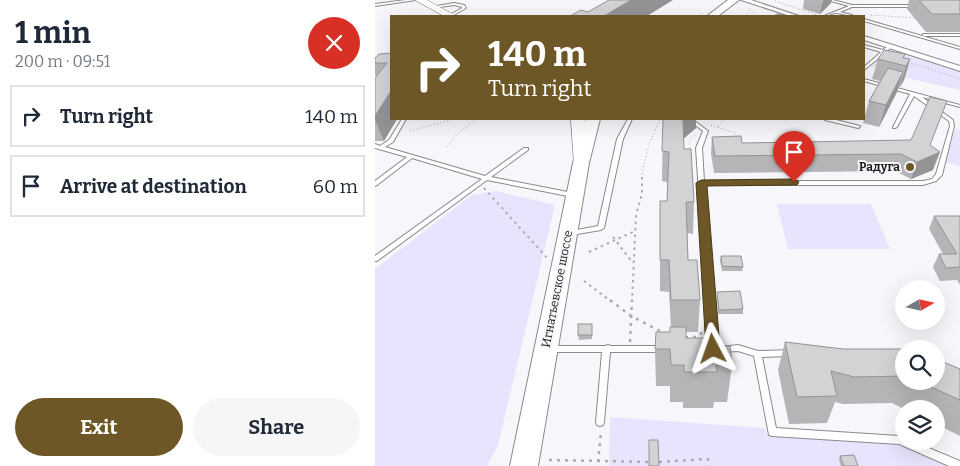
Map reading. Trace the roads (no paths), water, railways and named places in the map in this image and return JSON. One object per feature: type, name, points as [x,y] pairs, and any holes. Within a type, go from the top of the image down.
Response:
[{"type":"main road","points":[[420,0],[449,15]]},
{"type":"main road","points":[[713,15],[734,0]]},
{"type":"main road","points":[[578,120],[581,163]]},
{"type":"main road","name":"Игнатьевское шоссе","points":[[527,464],[545,349],[567,233],[587,135],[593,120]]},
{"type":"street","points":[[744,0],[793,15]]},
{"type":"street","points":[[865,38],[887,49],[960,70]]},
{"type":"lane","points":[[383,0],[392,3]]},
{"type":"lane","points":[[375,5],[414,0]]},
{"type":"lane","points":[[829,0],[851,6],[920,6]]},
{"type":"lane","points":[[433,7],[454,4],[463,6],[452,15]]},
{"type":"lane","points":[[827,15],[851,6]]},
{"type":"lane","points":[[836,12],[847,15]]},
{"type":"lane","points":[[865,20],[960,48]]},
{"type":"lane","points":[[915,35],[960,35]]},
{"type":"lane","points":[[865,46],[887,49]]},
{"type":"lane","points":[[865,68],[887,49]]},
{"type":"lane","points":[[865,80],[960,106]]},
{"type":"lane","points":[[895,127],[913,93]]},
{"type":"lane","points":[[701,183],[923,182],[934,180],[939,175],[952,126],[951,120],[913,93]]},
{"type":"lane","points":[[378,147],[391,142],[403,120]]},
{"type":"lane","points":[[567,233],[601,228],[620,139],[630,120]]},
{"type":"lane","points":[[690,120],[706,131],[699,148],[713,349]]},
{"type":"lane","points":[[831,120],[857,127]]},
{"type":"lane","points":[[378,147],[485,178],[575,196]]},
{"type":"lane","points":[[375,259],[526,149]]},
{"type":"lane","points":[[375,184],[410,157]]},
{"type":"lane","points":[[607,361],[609,348]]},
{"type":"lane","points":[[601,426],[605,353],[609,348]]},
{"type":"lane","points":[[704,349],[738,348],[758,354],[804,353]]},
{"type":"lane","points":[[545,349],[676,349]]},
{"type":"lane","points":[[758,354],[772,432],[899,440],[960,466]]},
{"type":"place","name":"Радуга","points":[[910,167]]}]
